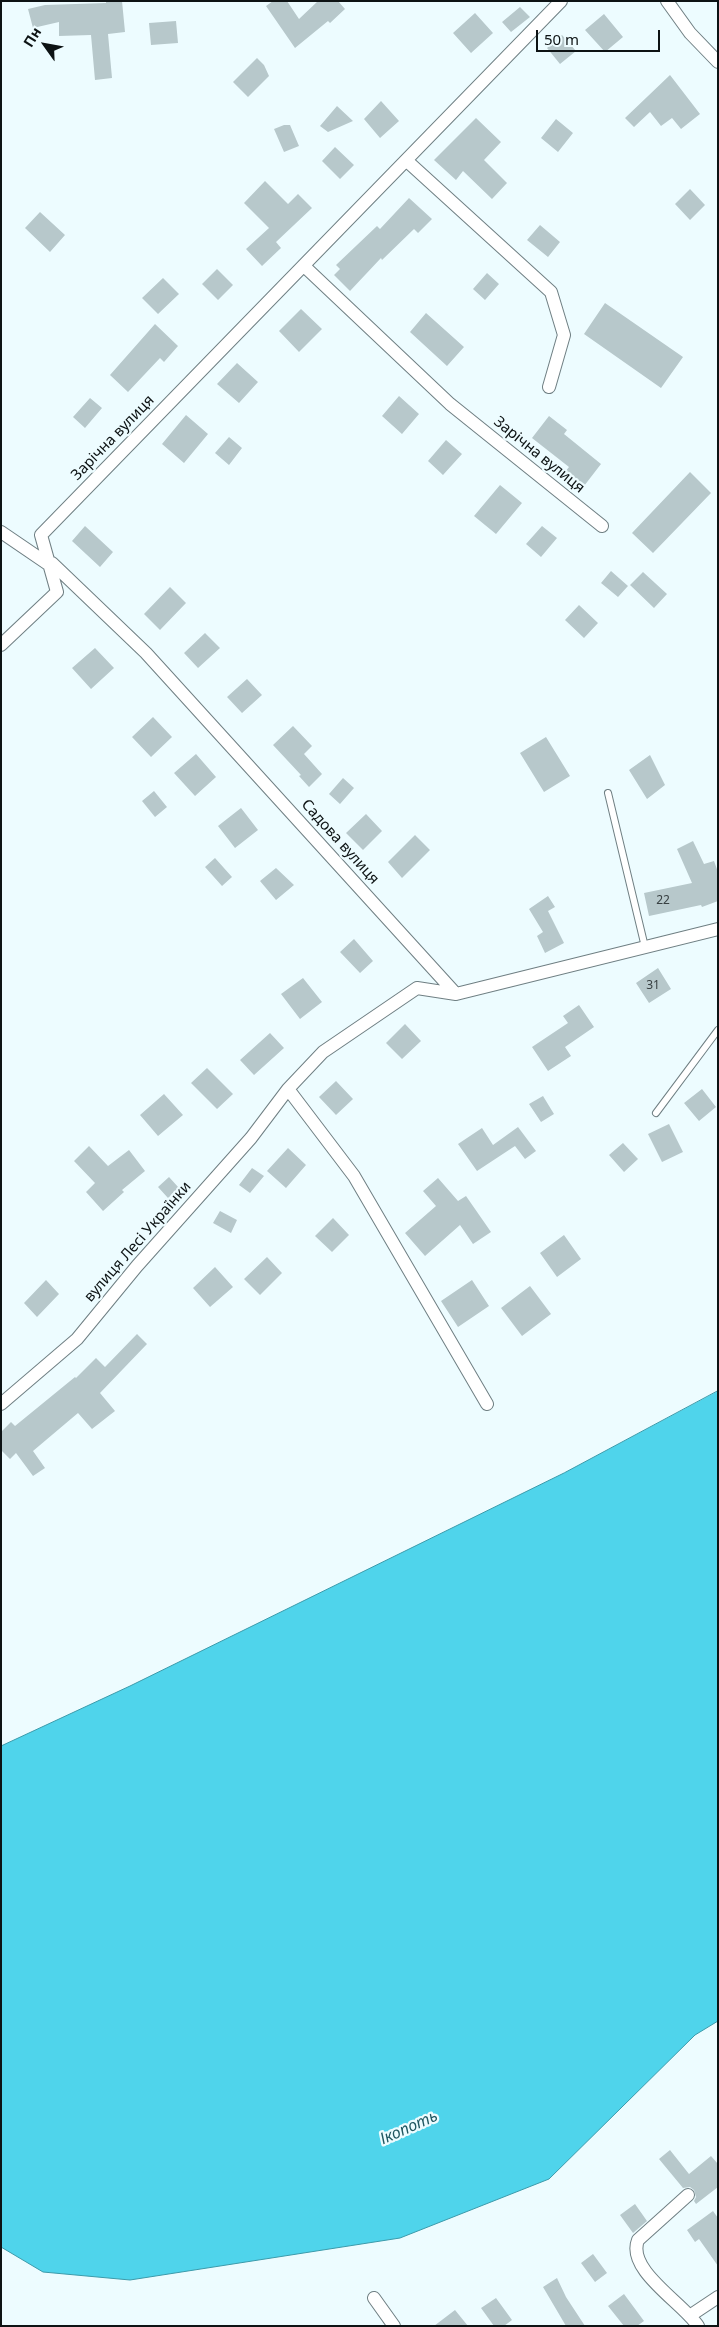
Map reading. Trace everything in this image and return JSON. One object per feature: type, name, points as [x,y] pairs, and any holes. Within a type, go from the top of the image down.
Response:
[{"type":"street","name":"Зарічна вулиця","points":[[1,645],[57,592],[41,535],[562,1]]},
{"type":"street","points":[[667,1],[690,33],[718,62]]},
{"type":"street","points":[[407,161],[551,292],[564,335],[549,387]]},
{"type":"street","name":"Зарічна вулиця","points":[[304,266],[450,404],[602,526]]},
{"type":"street","name":"Садова вулиця","points":[[1,532],[48,564],[52,563],[146,653],[456,994]]},
{"type":"street","points":[[456,994],[718,929]]},
{"type":"street","name":"вулиця Лесі Українки","points":[[1,1404],[78,1339],[137,1266],[250,1138],[288,1089],[323,1052],[417,988],[456,994]]},
{"type":"street","points":[[288,1089],[354,1176],[487,1404]]},
{"type":"street","points":[[688,2195],[638,2240],[635,2248],[641,2268],[695,2320],[718,2297]]},
{"type":"street","points":[[374,2298],[394,2326]]},
{"type":"lane","points":[[608,793],[645,947]]},
{"type":"lane","points":[[656,1112],[718,1030]]},
{"type":"water","name":"Ікопоть","points":[[718,1391],[718,2021],[695,2035],[549,2179],[400,2238],[130,2280],[43,2272],[1,2247],[1,1746],[130,1686],[564,1473]]},
{"type":"building","points":[[106,1],[122,1],[125,32],[108,34],[112,78],[95,80],[91,35],[59,36],[59,22],[33,28],[28,9],[45,5],[106,3]]},
{"type":"building","points":[[273,1],[287,1],[299,19],[318,1],[338,1],[345,9],[330,23],[328,21],[295,48],[266,6]]},
{"type":"building","points":[[520,7],[530,17],[511,32],[502,22]]},
{"type":"building","points":[[475,13],[493,33],[471,53],[453,33]]},
{"type":"building","points":[[604,14],[623,37],[605,52],[585,30]]},
{"type":"building","points":[[176,21],[178,43],[151,45],[149,23]]},
{"type":"building","points":[[562,35],[576,51],[560,64],[547,48]]},
{"type":"building","points":[[257,58],[264,65],[269,76],[248,97],[233,82]]},
{"type":"building","points":[[670,75],[700,114],[681,129],[672,118],[661,126],[650,112],[634,127],[625,118]]},
{"type":"building","points":[[381,101],[399,121],[380,138],[364,119]]},
{"type":"building","points":[[337,106],[353,121],[328,132],[320,126]]},
{"type":"building","points":[[476,118],[501,142],[484,160],[507,183],[492,199],[463,171],[456,180],[434,160]]},
{"type":"building","points":[[556,119],[573,133],[558,152],[541,138]]},
{"type":"building","points":[[290,125],[299,146],[284,152],[274,129]]},
{"type":"building","points":[[335,147],[354,165],[340,179],[322,161]]},
{"type":"building","points":[[265,181],[288,204],[298,194],[312,208],[276,242],[281,248],[262,266],[246,249],[269,228],[244,203]]},
{"type":"building","points":[[690,189],[705,205],[690,220],[675,204]]},
{"type":"building","points":[[409,198],[432,219],[418,233],[414,229],[382,260],[381,258],[350,291],[334,275],[340,269],[336,265],[377,226],[380,229]]},
{"type":"building","points":[[40,212],[65,235],[50,252],[25,228]]},
{"type":"building","points":[[540,225],[560,242],[548,257],[527,240]]},
{"type":"building","points":[[217,269],[233,285],[218,300],[202,284]]},
{"type":"building","points":[[487,273],[499,284],[485,300],[473,289]]},
{"type":"building","points":[[163,278],[179,294],[158,314],[142,298]]},
{"type":"building","points":[[605,303],[683,357],[661,388],[584,334]]},
{"type":"building","points":[[301,309],[322,329],[299,352],[279,331]]},
{"type":"building","points":[[426,313],[464,347],[447,366],[410,332]]},
{"type":"building","points":[[155,324],[178,346],[164,362],[160,358],[128,392],[110,375]]},
{"type":"building","points":[[237,363],[258,382],[239,403],[217,384]]},
{"type":"building","points":[[399,396],[419,414],[402,434],[382,416]]},
{"type":"building","points":[[90,398],[102,408],[85,428],[73,417]]},
{"type":"building","points":[[186,415],[208,434],[184,463],[162,444]]},
{"type":"building","points":[[549,416],[567,430],[564,434],[601,464],[584,486],[565,472],[569,467],[532,438]]},
{"type":"building","points":[[229,437],[242,448],[229,465],[215,453]]},
{"type":"building","points":[[446,440],[462,454],[443,475],[428,461]]},
{"type":"building","points":[[690,472],[711,493],[653,553],[632,533]]},
{"type":"building","points":[[500,485],[522,503],[496,534],[474,516]]},
{"type":"building","points":[[85,526],[113,552],[100,567],[72,541]]},
{"type":"building","points":[[542,526],[557,538],[541,557],[526,544]]},
{"type":"building","points":[[611,571],[628,586],[618,597],[601,583]]},
{"type":"building","points":[[643,572],[667,594],[654,608],[630,585]]},
{"type":"building","points":[[170,587],[186,603],[160,630],[144,614]]},
{"type":"building","points":[[579,605],[598,623],[584,638],[565,620]]},
{"type":"building","points":[[205,633],[220,648],[198,668],[184,653]]},
{"type":"building","points":[[95,648],[114,668],[91,689],[72,668]]},
{"type":"building","points":[[247,679],[262,695],[242,713],[227,697]]},
{"type":"building","points":[[153,717],[172,737],[151,757],[132,737]]},
{"type":"building","points":[[293,726],[312,746],[304,754],[322,774],[309,787],[299,776],[301,775],[273,745]]},
{"type":"building","points":[[546,737],[570,776],[544,792],[520,753]]},
{"type":"building","points":[[196,754],[216,777],[195,796],[174,773]]},
{"type":"building","points":[[650,755],[665,785],[647,799],[629,770]]},
{"type":"building","points":[[343,778],[354,788],[340,804],[329,794]]},
{"type":"building","points":[[154,791],[167,807],[155,817],[142,801]]},
{"type":"building","points":[[241,808],[258,830],[235,848],[218,826]]},
{"type":"building","points":[[366,814],[382,831],[363,850],[346,833]]},
{"type":"building","points":[[415,835],[430,850],[402,878],[388,862]]},
{"type":"building","points":[[693,841],[704,864],[714,861],[718,872],[718,901],[702,907],[701,905],[649,916],[644,893],[692,883],[677,849]]},
{"type":"building","points":[[215,858],[232,877],[222,886],[205,867]]},
{"type":"building","points":[[276,868],[294,885],[276,900],[260,881]]},
{"type":"building","points":[[548,896],[555,907],[548,911],[564,943],[545,953],[537,936],[543,932],[529,909]]},
{"type":"building","points":[[354,939],[373,961],[360,973],[340,952]]},
{"type":"building","points":[[658,968],[671,989],[649,1003],[636,983]]},
{"type":"building","points":[[303,978],[322,1002],[300,1019],[281,994]]},
{"type":"building","points":[[579,1005],[594,1027],[565,1047],[571,1056],[548,1071],[532,1047],[568,1023],[563,1016]]},
{"type":"building","points":[[405,1024],[421,1041],[402,1059],[386,1043]]},
{"type":"building","points":[[270,1033],[284,1048],[254,1075],[240,1060]]},
{"type":"building","points":[[207,1068],[233,1094],[217,1109],[191,1083]]},
{"type":"building","points":[[336,1081],[353,1099],[336,1115],[319,1097]]},
{"type":"building","points":[[702,1089],[716,1107],[699,1121],[684,1103]]},
{"type":"building","points":[[164,1094],[183,1115],[158,1136],[140,1115]]},
{"type":"building","points":[[543,1096],[554,1114],[541,1122],[529,1104]]},
{"type":"building","points":[[669,1124],[683,1152],[662,1162],[648,1134]]},
{"type":"building","points":[[518,1127],[536,1151],[525,1159],[515,1146],[477,1171],[458,1144],[482,1128],[493,1145]]},
{"type":"building","points":[[623,1143],[638,1159],[624,1172],[609,1155]]},
{"type":"building","points":[[89,1146],[108,1166],[129,1150],[145,1171],[122,1190],[124,1192],[103,1211],[86,1192],[95,1183],[74,1161]]},
{"type":"building","points":[[288,1148],[306,1165],[286,1188],[267,1171]]},
{"type":"building","points":[[252,1168],[264,1176],[250,1193],[239,1185]]},
{"type":"building","points":[[169,1177],[179,1188],[168,1198],[158,1187]]},
{"type":"building","points":[[438,1178],[458,1201],[466,1196],[491,1232],[473,1244],[460,1225],[425,1256],[405,1233],[436,1206],[423,1191]]},
{"type":"building","points":[[220,1211],[237,1220],[231,1233],[213,1223]]},
{"type":"building","points":[[333,1218],[349,1235],[332,1252],[315,1236]]},
{"type":"building","points":[[564,1235],[581,1259],[557,1277],[540,1253]]},
{"type":"building","points":[[267,1257],[282,1273],[260,1295],[244,1279]]},
{"type":"building","points":[[215,1267],[233,1287],[210,1307],[193,1288]]},
{"type":"building","points":[[46,1280],[59,1294],[37,1317],[24,1303]]},
{"type":"building","points":[[472,1280],[489,1306],[458,1327],[441,1301]]},
{"type":"building","points":[[530,1286],[551,1314],[522,1336],[501,1308]]},
{"type":"building","points":[[137,1334],[147,1344],[100,1393],[115,1411],[92,1429],[78,1413],[33,1451],[45,1468],[33,1476],[16,1453],[10,1459],[1,1450],[1,1432],[11,1422],[15,1426],[76,1378],[96,1358],[105,1367]]},
{"type":"building","points":[[670,2150],[689,2174],[711,2156],[718,2164],[718,2187],[696,2204],[694,2201],[696,2197],[694,2190],[690,2187],[683,2188],[659,2159]]},
{"type":"building","points":[[635,2204],[647,2221],[633,2233],[620,2215]]},
{"type":"building","points":[[713,2211],[718,2218],[718,2266],[699,2239],[695,2242],[687,2230]]},
{"type":"building","points":[[593,2254],[607,2273],[595,2282],[581,2263]]},
{"type":"building","points":[[557,2278],[566,2297],[585,2326],[566,2326],[543,2287]]},
{"type":"building","points":[[624,2294],[644,2321],[637,2326],[624,2326],[608,2306]]},
{"type":"building","points":[[496,2298],[512,2320],[504,2326],[494,2326],[481,2308]]},
{"type":"building","points":[[455,2310],[468,2326],[434,2326]]}]
